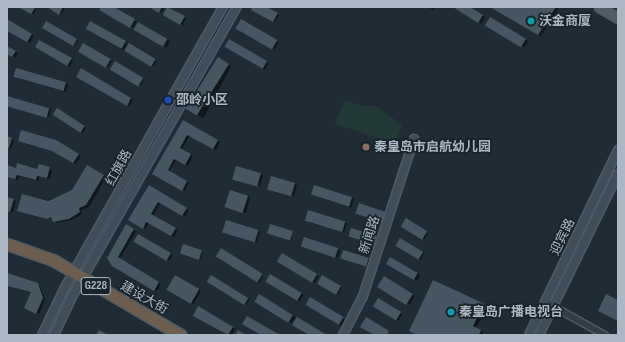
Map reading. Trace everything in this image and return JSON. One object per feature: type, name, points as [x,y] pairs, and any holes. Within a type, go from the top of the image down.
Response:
[{"type":"highway","name":"建设大街","points":[[7,244],[42,255],[181,335]]},
{"type":"main road","name":"红旗路","points":[[42,335],[78,276],[223,7]]},
{"type":"main road","points":[[54,335],[78,276],[237,7]]},
{"type":"main road","points":[[599,7],[618,18]]},
{"type":"main road","name":"新闻路","points":[[343,335],[363,296],[414,139]]},
{"type":"main road","name":"迎宾路","points":[[529,335],[615,163],[618,150]]},
{"type":"main road","name":"迎宾路","points":[[539,335],[618,174]]},
{"type":"street","points":[[545,302],[605,335]]},
{"type":"green space","points":[[345,100],[362,106],[376,106],[402,125],[396,144],[335,124]]},
{"type":"building","points":[[18,7],[34,7],[35,8],[31,14]]},
{"type":"building","points":[[47,7],[63,7],[59,15]]},
{"type":"building","points":[[101,7],[114,7],[135,19],[130,28],[99,10]]},
{"type":"building","points":[[149,7],[162,7],[159,13]]},
{"type":"building","points":[[167,7],[185,16],[180,25],[163,15]]},
{"type":"building","points":[[252,7],[267,7],[278,13],[273,22],[251,10]]},
{"type":"building","points":[[453,7],[470,7],[483,15],[478,23]]},
{"type":"building","name":"沃金商厦","points":[[490,7],[556,7],[538,35]]},
{"type":"building","points":[[490,17],[526,39],[521,47],[485,26]]},
{"type":"building","points":[[7,19],[32,34],[27,42],[7,31]]},
{"type":"building","points":[[241,19],[277,40],[272,50],[236,29]]},
{"type":"building","points":[[46,21],[77,39],[73,46],[42,28]]},
{"type":"building","points":[[90,21],[126,41],[121,49],[86,29]]},
{"type":"building","points":[[138,22],[167,39],[163,47],[134,30]]},
{"type":"building","points":[[229,39],[267,61],[263,69],[224,47]]},
{"type":"building","points":[[39,40],[72,58],[67,66],[35,47]]},
{"type":"building","points":[[83,43],[111,59],[106,68],[78,52]]},
{"type":"building","points":[[129,43],[156,59],[151,67],[124,51]]},
{"type":"building","points":[[7,46],[16,51],[12,57],[7,54]]},
{"type":"building","points":[[218,57],[229,64],[197,116],[186,109]]},
{"type":"building","points":[[115,61],[143,78],[138,87],[110,70]]},
{"type":"building","points":[[16,68],[66,82],[64,91],[14,77]]},
{"type":"building","points":[[81,68],[131,98],[127,106],[76,77]]},
{"type":"building","points":[[7,96],[49,108],[47,118],[7,106]]},
{"type":"building","points":[[57,108],[85,126],[80,133],[53,115]]},
{"type":"building","points":[[183,120],[218,140],[213,149],[187,135],[180,148],[191,154],[185,165],[174,159],[168,170],[187,181],[182,191],[152,174]]},
{"type":"building","points":[[21,130],[56,140],[79,154],[73,163],[52,151],[18,141]]},
{"type":"building","points":[[7,136],[12,138],[9,148],[7,148]]},
{"type":"building","points":[[17,163],[37,169],[39,164],[50,167],[47,178],[37,176],[36,180],[17,175],[15,179],[7,177],[7,165],[16,168]]},
{"type":"building","points":[[87,165],[104,175],[86,205],[79,208],[80,212],[69,219],[53,222],[51,217],[47,219],[17,211],[22,194],[48,201],[72,190]]},
{"type":"building","points":[[236,166],[261,173],[257,187],[232,179]]},
{"type":"building","points":[[271,176],[295,183],[291,196],[267,189]]},
{"type":"building","points":[[149,185],[187,208],[182,216],[158,202],[151,214],[176,228],[171,236],[146,222],[143,229],[128,220]]},
{"type":"building","points":[[314,185],[352,197],[349,207],[311,195]]},
{"type":"building","points":[[230,190],[248,196],[243,213],[224,207]]},
{"type":"building","points":[[7,197],[14,199],[10,212],[7,211]]},
{"type":"building","points":[[359,203],[385,212],[382,223],[355,213]]},
{"type":"building","points":[[308,210],[345,221],[342,232],[305,221]]},
{"type":"building","points":[[406,218],[427,231],[422,240],[401,226]]},
{"type":"building","points":[[226,220],[259,230],[255,242],[222,232]]},
{"type":"building","points":[[126,224],[134,229],[118,257],[159,282],[154,291],[112,266],[107,258]]},
{"type":"building","points":[[270,224],[293,231],[290,241],[267,234]]},
{"type":"building","points":[[351,228],[377,236],[374,245],[348,237]]},
{"type":"building","points":[[138,234],[171,253],[166,261],[134,242]]},
{"type":"building","points":[[304,237],[338,248],[335,258],[301,247]]},
{"type":"building","points":[[400,238],[423,252],[419,260],[395,246]]},
{"type":"building","points":[[183,244],[202,250],[199,260],[180,254]]},
{"type":"building","points":[[221,248],[263,274],[257,282],[216,256]]},
{"type":"building","points":[[343,250],[369,258],[366,267],[340,259]]},
{"type":"building","points":[[282,253],[317,274],[312,283],[277,262]]},
{"type":"building","points":[[390,257],[418,273],[414,280],[386,264]]},
{"type":"building","points":[[7,273],[38,283],[43,298],[36,314],[24,308],[31,292],[7,286]]},
{"type":"building","points":[[270,274],[302,293],[297,301],[265,282]]},
{"type":"building","points":[[175,275],[199,289],[191,304],[166,290]]},
{"type":"building","points":[[211,275],[248,298],[244,305],[207,282]]},
{"type":"building","points":[[322,275],[341,286],[336,295],[317,284]]},
{"type":"building","points":[[384,276],[413,294],[406,305],[377,287]]},
{"type":"building","name":"秦皇岛广播电视台","points":[[433,280],[487,305],[480,319],[477,318],[473,326],[481,330],[479,335],[417,335],[409,331]]},
{"type":"building","points":[[259,294],[293,315],[288,323],[254,302]]},
{"type":"building","points":[[606,294],[618,300],[618,321],[598,311]]},
{"type":"building","points":[[310,297],[343,317],[339,325],[305,305]]},
{"type":"building","points":[[378,298],[401,312],[396,320],[373,307]]},
{"type":"building","points":[[198,306],[233,327],[228,335],[193,316]]},
{"type":"building","points":[[247,316],[280,335],[261,335],[242,324]]},
{"type":"building","points":[[297,317],[327,335],[309,335],[292,325]]},
{"type":"building","points":[[366,317],[389,331],[387,335],[374,335],[360,327]]},
{"type":"building","points":[[99,330],[108,335],[96,335]]},
{"type":"building","points":[[238,330],[246,335],[235,335]]},
{"type":"place","name":"沃金商厦","points":[[531,21]]},
{"type":"place","name":"邵岭小区","points":[[168,100]]},
{"type":"place","name":"秦皇岛市启航幼儿园","points":[[366,147]]},
{"type":"place","name":"秦皇岛广播电视台","points":[[451,312]]}]
